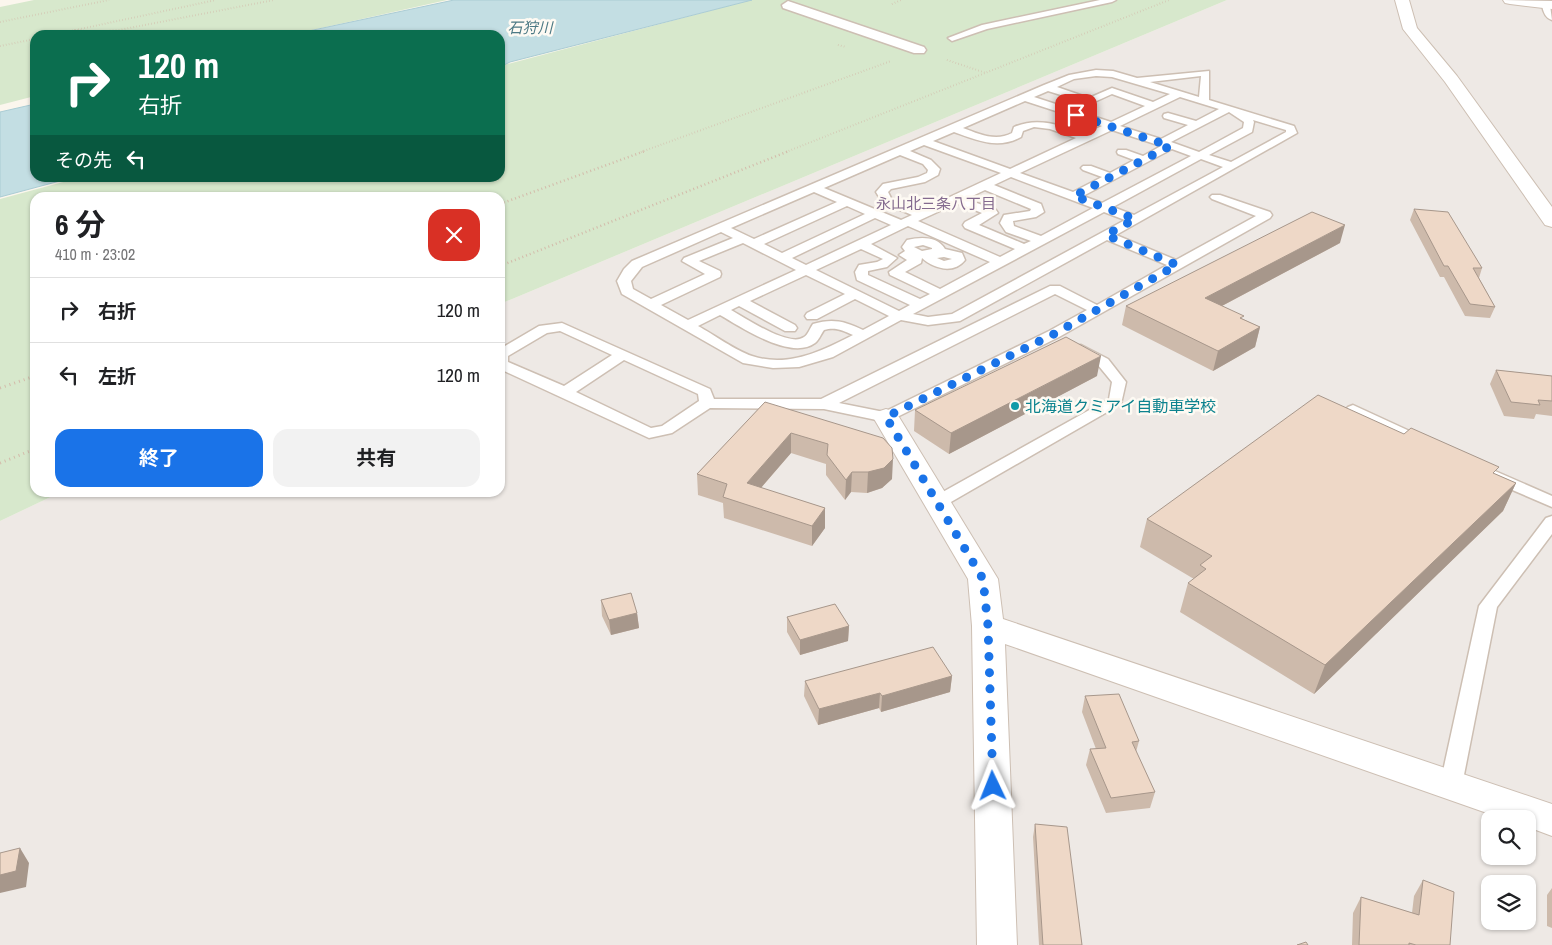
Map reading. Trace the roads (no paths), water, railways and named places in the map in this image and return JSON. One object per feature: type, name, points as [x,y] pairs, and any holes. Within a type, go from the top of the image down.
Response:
[{"type":"street","points":[[1402,0],[1410,29],[1451,78],[1552,221]]},
{"type":"street","points":[[1510,0],[1550,9]]},
{"type":"street","points":[[788,5],[919,50]]},
{"type":"street","points":[[886,417],[983,579],[988,626],[997,945]]},
{"type":"street","points":[[988,626],[1552,820]]},
{"type":"lane","points":[[952,38],[984,27],[1112,0]]},
{"type":"lane","points":[[1134,80],[1206,73],[1204,102]]},
{"type":"lane","points":[[722,228],[899,316],[928,321],[955,318],[1292,133],[1290,128],[1278,123],[1113,74],[1081,74],[637,264],[624,281],[627,291],[748,360],[773,364],[800,362],[828,354],[864,335],[899,316],[1000,262],[1025,249],[1103,207],[1200,156],[1248,130],[1248,122],[1245,117],[1230,109]]},
{"type":"lane","points":[[1151,85],[1190,80],[1185,96]]},
{"type":"lane","points":[[1048,87],[1090,101],[1112,91],[1154,106]]},
{"type":"lane","points":[[688,325],[1154,106],[1185,96]]},
{"type":"lane","points":[[1024,98],[1232,166]]},
{"type":"lane","points":[[1074,196],[1144,160],[1198,125],[1230,109]]},
{"type":"lane","points":[[1168,116],[1198,125]]},
{"type":"lane","points":[[954,128],[989,141],[1002,141],[1017,135],[1018,129],[1038,124],[1085,138]]},
{"type":"lane","points":[[924,141],[1135,219]]},
{"type":"lane","points":[[901,151],[928,162],[934,169],[932,175],[921,180],[887,186],[882,192],[886,200],[923,215]]},
{"type":"lane","points":[[1122,152],[1144,160]]},
{"type":"lane","points":[[1087,168],[1112,177]]},
{"type":"lane","points":[[985,186],[1037,207],[1038,212],[1008,218],[1006,223],[1010,229],[1041,240]]},
{"type":"lane","points":[[816,188],[875,214],[1000,262]]},
{"type":"lane","points":[[505,366],[649,432],[667,430],[707,403],[824,404],[886,417],[1054,334],[1266,215],[1216,197]]},
{"type":"lane","points":[[957,199],[992,213],[969,225],[1025,249]]},
{"type":"lane","points":[[651,304],[715,274],[688,261],[749,241],[846,202]]},
{"type":"lane","points":[[782,258],[875,214]]},
{"type":"lane","points":[[887,232],[911,243],[908,247],[915,254],[934,253],[930,258],[934,262],[949,265],[956,263],[978,274]]},
{"type":"lane","points":[[1106,235],[1177,265]]},
{"type":"lane","points":[[866,242],[917,260],[895,272],[940,294]]},
{"type":"lane","points":[[866,242],[891,258],[882,265],[864,268],[861,272],[862,277],[920,305]]},
{"type":"lane","points":[[824,404],[1055,289],[1097,310]]},
{"type":"lane","points":[[812,316],[823,305],[855,294]]},
{"type":"lane","points":[[740,301],[790,328]]},
{"type":"lane","points":[[721,310],[783,343],[801,344],[810,341],[818,327],[828,323],[841,323],[864,335]]},
{"type":"lane","points":[[770,317],[785,310]]},
{"type":"lane","points":[[928,321],[950,342]]},
{"type":"lane","points":[[505,351],[544,329],[562,328],[705,392],[707,403]]},
{"type":"lane","points":[[938,502],[1116,401],[1119,382],[1103,362],[1054,334]]},
{"type":"lane","points":[[564,392],[621,356]]},
{"type":"lane","points":[[1353,410],[1434,448]]},
{"type":"lane","points":[[1480,469],[1552,502]]},
{"type":"lane","points":[[1451,785],[1488,606],[1552,522]]},
{"type":"water","name":"石狩川","points":[[454,0],[752,0],[505,64],[505,30],[313,30]]},
{"type":"water","points":[[30,105],[30,182],[56,182],[0,197],[0,112]]},
{"type":"place","name":"北海道クミアイ自動車学校","points":[[1015,406]]},
{"type":"district","name":"永山北三条八丁目","points":[[936,204]]}]
